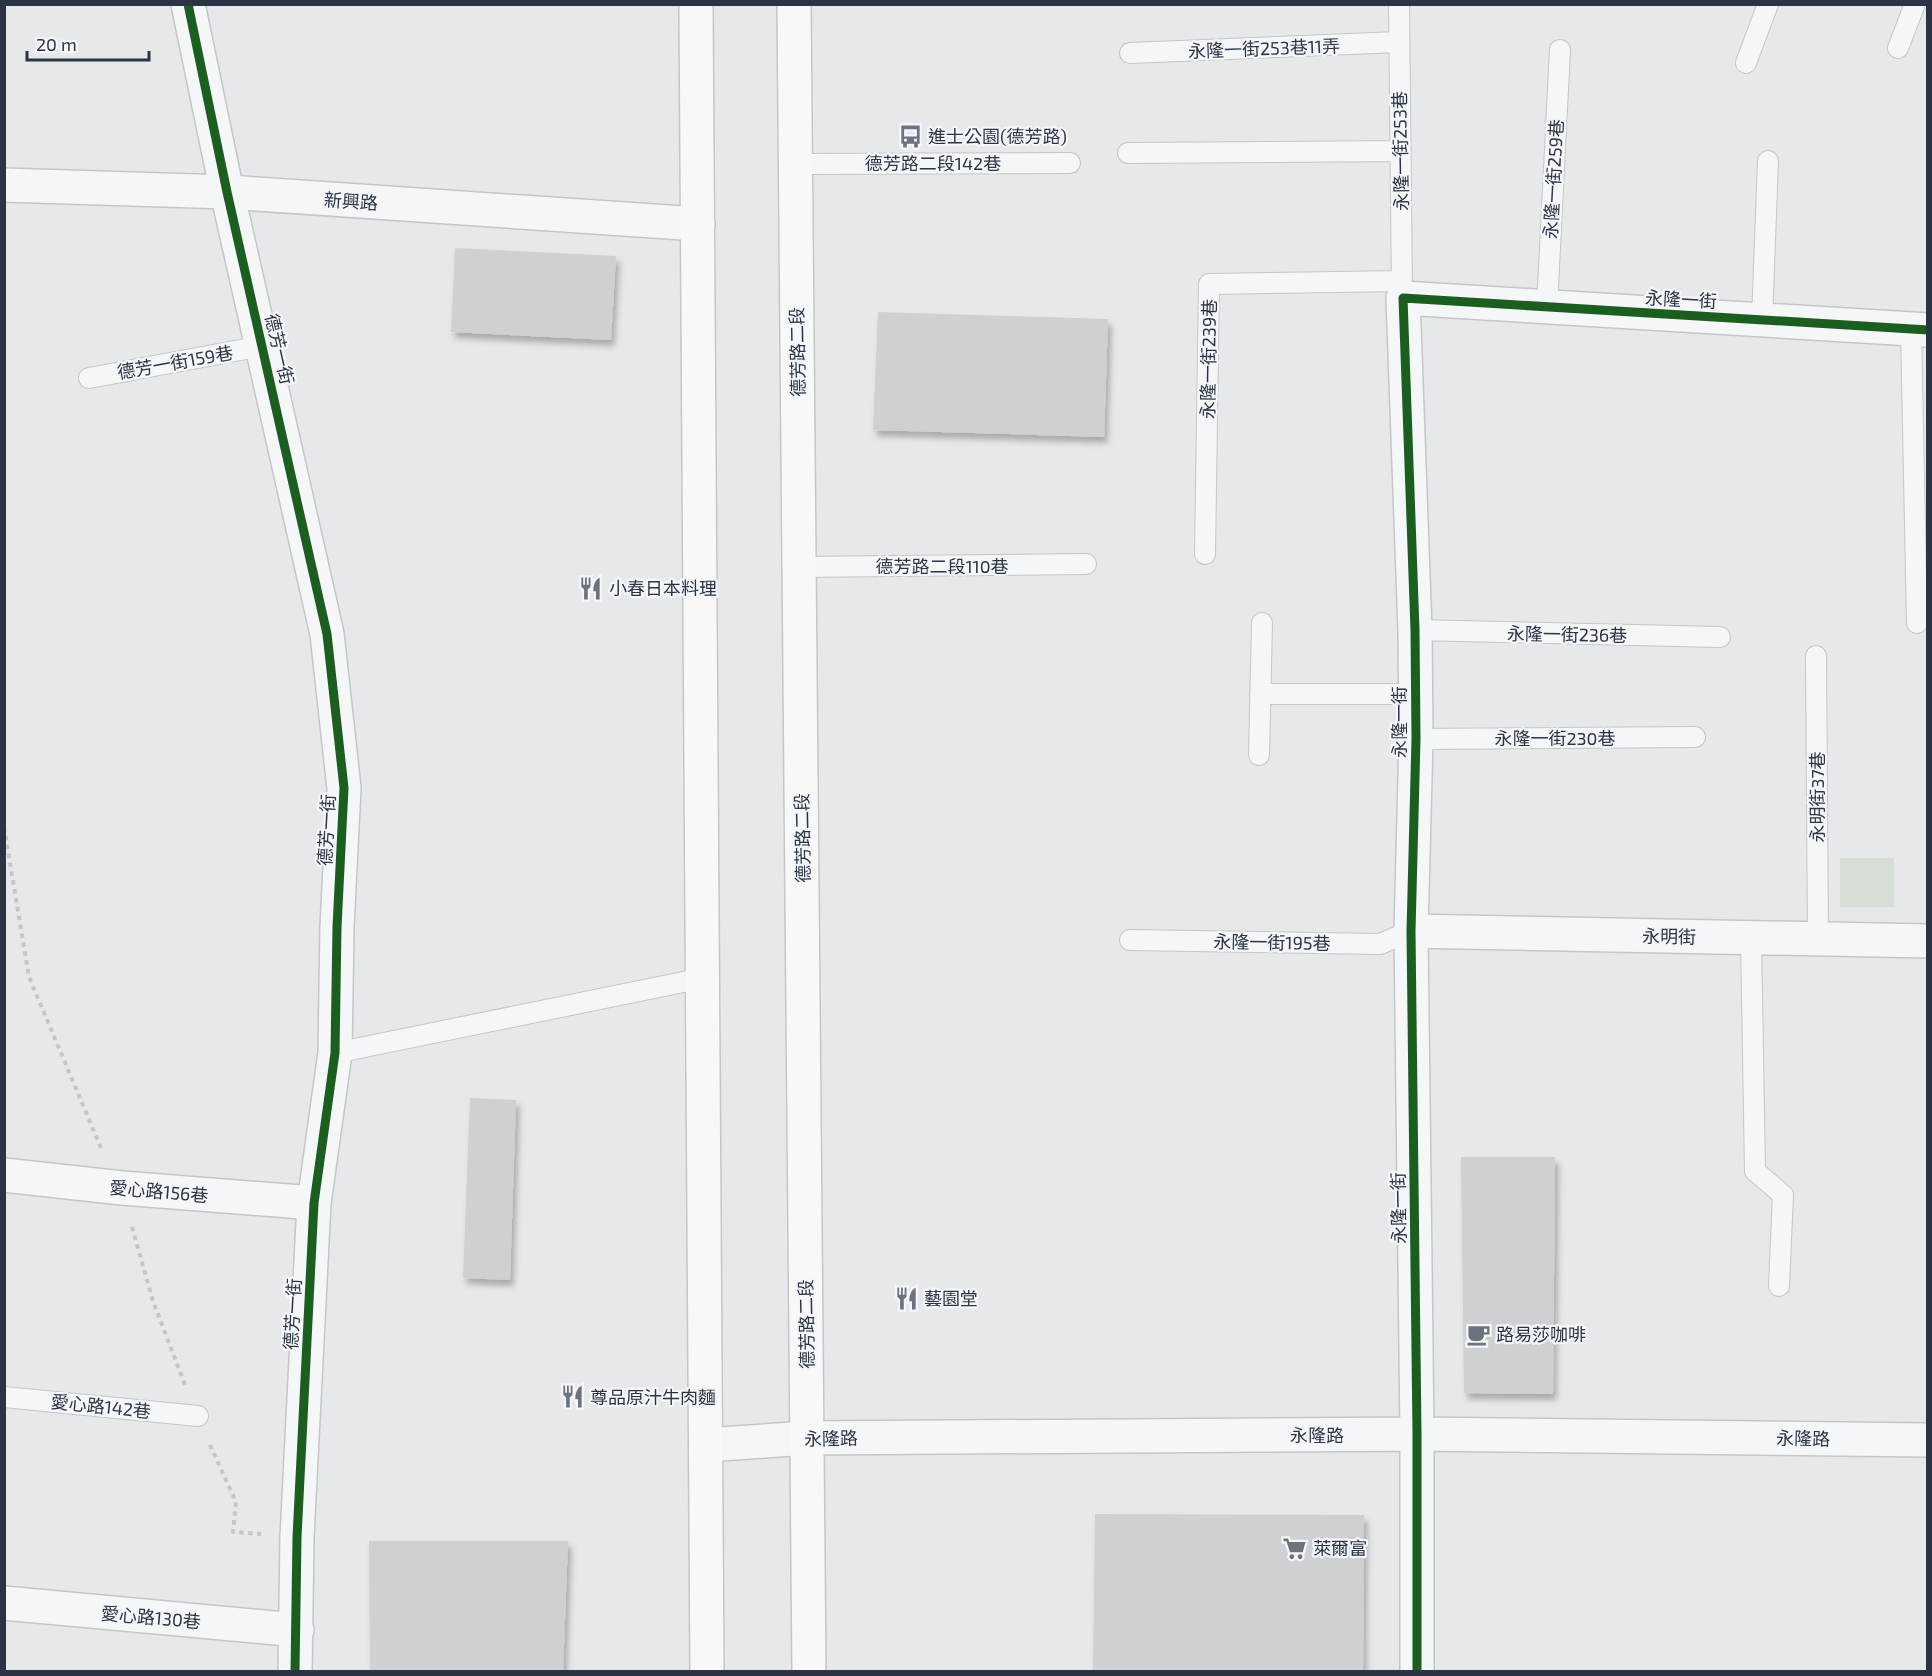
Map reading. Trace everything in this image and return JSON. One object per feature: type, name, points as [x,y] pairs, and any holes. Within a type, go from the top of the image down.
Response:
[{"type":"street","name":"德芳一街","points":[[188,4],[227,192],[327,634],[344,788],[337,927],[335,1053],[314,1203],[297,1537],[295,1671]]},
{"type":"street","points":[[696,4],[707,1671]]},
{"type":"street","name":"德芳路二段","points":[[794,4],[809,1671]]},
{"type":"street","name":"新興路","points":[[4,185],[227,192],[698,224]]},
{"type":"street","name":"永隆一街","points":[[1417,1671],[1417,1434],[1411,932],[1416,739],[1415,630],[1402,290],[1547,307],[1919,329]]},
{"type":"street","name":"永明街","points":[[1411,932],[1928,941]]},
{"type":"street","name":"愛心路156巷","points":[[4,1175],[122,1188],[314,1203]]},
{"type":"street","name":"永隆路","points":[[706,1445],[807,1438],[1417,1434],[1928,1440]]},
{"type":"street","name":"愛心路130巷","points":[[4,1603],[297,1630]]},
{"type":"lane","name":"永隆一街253巷","points":[[1399,4],[1402,290]]},
{"type":"lane","points":[[1746,63],[1768,4]]},
{"type":"lane","points":[[1898,48],[1915,4]]},
{"type":"lane","name":"永隆一街253巷11弄","points":[[1130,53],[1399,42]]},
{"type":"lane","name":"永隆一街259巷","points":[[1547,307],[1560,50]]},
{"type":"lane","points":[[1128,153],[1400,152]]},
{"type":"lane","points":[[1762,320],[1768,162]]},
{"type":"lane","name":"德芳路二段142巷","points":[[796,164],[1070,163]]},
{"type":"lane","name":"永隆一街239巷","points":[[1205,554],[1209,284],[1402,290]]},
{"type":"lane","points":[[1917,623],[1919,329]]},
{"type":"lane","name":"德芳一街159巷","points":[[88,378],[262,346]]},
{"type":"lane","name":"德芳路二段110巷","points":[[799,567],[1086,564]]},
{"type":"lane","points":[[1259,754],[1262,623]]},
{"type":"lane","name":"永隆一街236巷","points":[[1415,630],[1720,637]]},
{"type":"lane","name":"永明街37巷","points":[[1816,656],[1818,939]]},
{"type":"lane","points":[[1260,694],[1415,694]]},
{"type":"lane","name":"永隆一街230巷","points":[[1416,739],[1695,737]]},
{"type":"lane","name":"永隆一街195巷","points":[[1130,940],[1380,944],[1411,932]]},
{"type":"lane","points":[[1751,937],[1755,1171],[1783,1195],[1779,1286]]},
{"type":"lane","points":[[335,1053],[703,978]]},
{"type":"lane","name":"愛心路142巷","points":[[4,1397],[198,1416]]},
{"type":"shaded area","points":[[1840,858],[1894,858],[1894,907],[1840,907]]},
{"type":"building","points":[[455,248],[616,256],[611,340],[451,332]]},
{"type":"building","points":[[878,312],[1108,319],[1104,437],[873,430]]},
{"type":"building","points":[[470,1098],[516,1100],[510,1280],[463,1278]]},
{"type":"building","points":[[1461,1157],[1555,1157],[1553,1394],[1464,1393]]},
{"type":"building","points":[[1095,1514],[1364,1515],[1363,1672],[1093,1672]]},
{"type":"building","points":[[369,1541],[568,1541],[563,1672],[370,1672]]},
{"type":"cycle path","points":[[188,4],[227,192],[327,634],[344,788],[337,927],[335,1053],[314,1203],[297,1537],[295,1672]]},
{"type":"cycle path","points":[[1417,1672],[1417,1434],[1411,931],[1416,739],[1415,630],[1403,298],[1928,330]]},
{"type":"place","name":"進士公園(德芳路)","points":[[910,136]]},
{"type":"place","name":"小春日本料理","points":[[591,588]]},
{"type":"place","name":"藝園堂","points":[[906,1298]]},
{"type":"place","name":"路易莎咖啡","points":[[1478,1334]]},
{"type":"place","name":"尊品原汁牛肉麵","points":[[572,1397]]},
{"type":"place","name":"萊爾富","points":[[1295,1548]]}]
